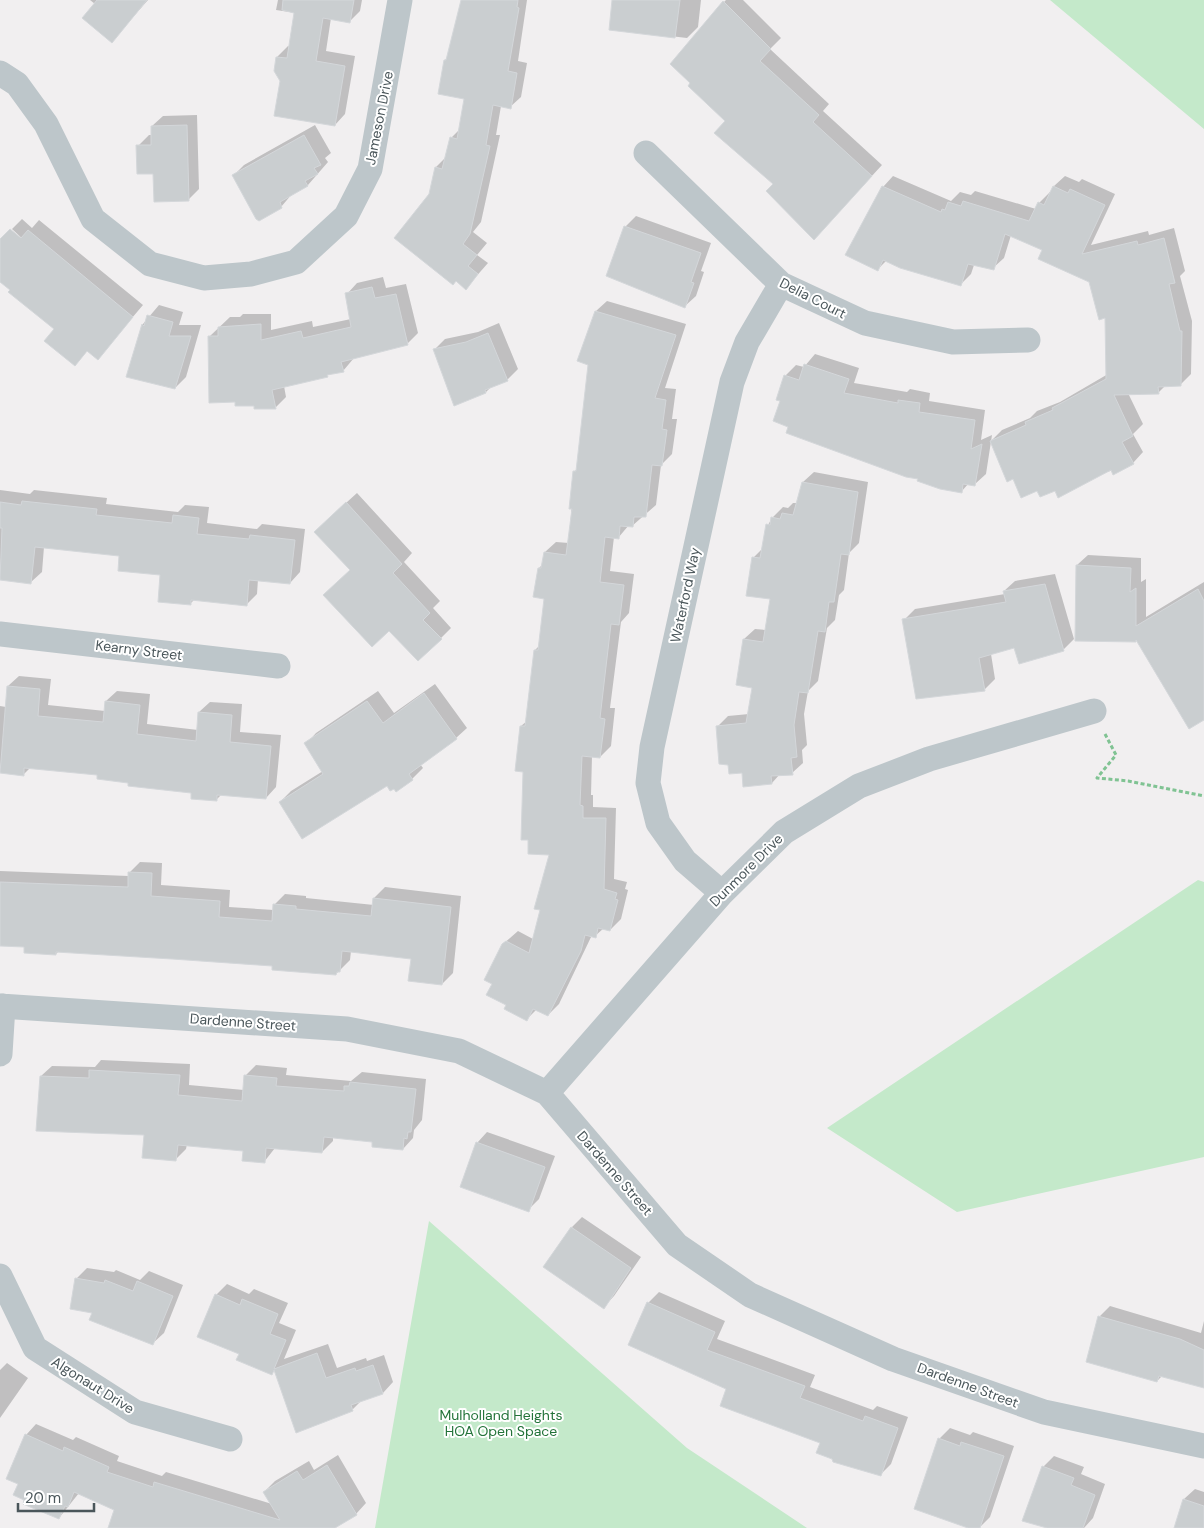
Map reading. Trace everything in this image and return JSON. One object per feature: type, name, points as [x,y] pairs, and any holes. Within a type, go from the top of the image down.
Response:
[{"type":"street","name":"Jameson Drive","points":[[0,73],[17,84],[46,124],[93,219],[100,225],[150,264],[204,278],[251,274],[296,262],[346,216],[370,168],[400,0]]},
{"type":"street","name":"Delia Court","points":[[646,153],[781,284],[865,323],[953,342],[1028,340]]},
{"type":"street","name":"Waterford Way","points":[[722,893],[685,861],[658,823],[648,783],[652,747],[732,382],[747,342],[781,284]]},
{"type":"street","name":"Kearny Street","points":[[0,634],[278,666]]},
{"type":"street","name":"Dunmore Drive","points":[[547,1093],[722,893],[784,832],[859,786],[929,759],[1094,711]]},
{"type":"street","name":"Dardenne Street","points":[[1,1006],[347,1029],[459,1052],[547,1093],[677,1245],[750,1295],[893,1358],[1044,1412],[1204,1446]]},
{"type":"street","points":[[0,1054],[1,1006]]},
{"type":"street","name":"Algonaut Drive","points":[[0,1276],[35,1348],[134,1412],[230,1439]]},
{"type":"path","points":[[1094,711],[1116,755],[1097,778],[1128,781],[1204,796]]},
{"type":"green space","points":[[1050,0],[1204,0],[1204,129]]},
{"type":"green space","points":[[1198,880],[1204,882],[1204,1157],[957,1212],[827,1128]]},
{"type":"green space","name":"Mulholland Heights HOA Open Space","points":[[429,1221],[687,1448],[807,1528],[375,1528]]},
{"type":"building","points":[[97,0],[147,0],[112,43],[82,18]]},
{"type":"building","points":[[283,0],[354,0],[350,23],[323,18],[316,61],[345,66],[335,126],[274,116],[280,81],[274,71],[276,57],[287,58],[294,13],[282,10]]},
{"type":"building","points":[[461,0],[518,0],[517,7],[519,8],[508,71],[517,73],[511,109],[493,105],[486,145],[490,146],[470,234],[463,244],[477,255],[468,266],[478,274],[466,290],[456,281],[453,285],[394,238],[429,194],[435,167],[442,169],[450,137],[457,139],[464,99],[438,94],[444,60],[446,60]]},
{"type":"building","points":[[612,0],[680,0],[675,38],[609,30]]},
{"type":"building","points":[[723,1],[771,49],[760,61],[819,115],[813,122],[872,176],[814,240],[766,191],[773,184],[714,133],[725,121],[688,86],[690,83],[670,64]]},
{"type":"building","points":[[187,125],[189,201],[154,202],[153,174],[137,174],[136,145],[151,145],[151,126]]},
{"type":"building","points":[[304,135],[321,165],[314,168],[318,174],[305,181],[308,186],[280,202],[282,208],[259,221],[256,219],[232,175]]},
{"type":"building","points":[[882,186],[941,212],[942,209],[945,210],[948,202],[961,206],[963,201],[1029,221],[1038,202],[1044,205],[1053,186],[1068,193],[1070,189],[1105,205],[1082,254],[1137,241],[1138,245],[1164,238],[1175,283],[1169,284],[1180,331],[1182,331],[1181,386],[1158,387],[1159,394],[1114,395],[1133,436],[1122,442],[1134,464],[1113,475],[1111,470],[1058,498],[1055,491],[1040,497],[1037,491],[1021,498],[1013,479],[1007,482],[990,441],[1026,425],[1025,422],[1053,410],[1052,408],[1106,379],[1105,318],[1099,320],[1089,282],[1038,259],[1042,250],[1005,234],[994,270],[968,264],[961,286],[900,268],[883,260],[878,271],[845,255]]},
{"type":"building","points":[[624,226],[701,253],[691,282],[694,283],[685,308],[606,276]]},
{"type":"building","points":[[10,229],[21,238],[28,230],[133,317],[98,360],[87,351],[75,366],[44,341],[54,329],[8,292],[10,290],[0,282],[0,239]]},
{"type":"building","points":[[372,287],[375,298],[396,294],[408,345],[341,362],[344,372],[272,390],[276,409],[254,409],[254,406],[235,406],[235,402],[209,403],[208,336],[218,336],[218,327],[261,324],[261,340],[301,331],[303,338],[351,327],[345,293]]},
{"type":"building","points":[[595,311],[676,335],[655,398],[666,400],[662,429],[667,430],[662,466],[652,465],[646,517],[634,517],[633,527],[620,526],[619,539],[605,537],[600,582],[624,585],[619,625],[611,624],[600,718],[605,719],[600,758],[582,756],[580,805],[583,806],[583,818],[606,818],[604,889],[617,893],[615,899],[618,900],[610,931],[598,928],[596,938],[585,935],[581,951],[548,1016],[533,1009],[527,1021],[504,1009],[506,1005],[486,995],[492,984],[484,980],[502,944],[506,941],[529,953],[540,910],[534,909],[549,855],[528,854],[528,840],[521,840],[523,772],[515,771],[520,726],[525,726],[534,650],[538,650],[544,599],[533,597],[538,568],[541,568],[544,552],[566,555],[572,509],[569,509],[573,471],[576,471],[588,365],[577,361]]},
{"type":"building","points":[[147,315],[173,322],[169,336],[191,336],[175,389],[126,377],[142,324],[144,326]]},
{"type":"building","points":[[488,333],[508,381],[485,390],[486,393],[454,406],[433,349],[466,342]]},
{"type":"building","points":[[804,364],[849,379],[844,393],[898,403],[898,400],[920,403],[919,412],[975,420],[971,449],[982,444],[975,486],[963,484],[962,493],[940,489],[917,481],[918,479],[906,477],[786,433],[788,427],[773,421],[780,401],[776,400],[784,375],[799,380]]},
{"type":"building","points":[[802,482],[858,492],[849,555],[841,554],[834,602],[829,602],[825,632],[818,631],[808,693],[799,692],[794,725],[797,757],[791,758],[793,775],[771,776],[772,784],[743,787],[742,773],[729,774],[728,765],[719,764],[716,726],[746,723],[752,688],[736,685],[743,639],[763,642],[770,599],[746,596],[752,557],[760,558],[766,524],[770,525],[771,517],[780,519],[782,513],[793,515]]},
{"type":"building","points":[[22,501],[97,509],[96,515],[172,523],[173,515],[199,518],[197,534],[249,539],[250,535],[295,540],[290,584],[249,580],[247,606],[191,600],[191,605],[158,602],[160,575],[118,571],[119,556],[35,547],[31,584],[0,580],[2,528],[0,528],[0,502],[21,505]]},
{"type":"building","points":[[346,502],[402,564],[393,573],[430,613],[423,620],[442,639],[418,661],[389,631],[372,647],[323,595],[350,570],[314,532]]},
{"type":"building","points":[[1076,565],[1131,568],[1130,592],[1136,588],[1136,626],[1198,589],[1204,601],[1204,720],[1189,729],[1136,640],[1136,642],[1075,641]]},
{"type":"building","points":[[1045,584],[1064,651],[1019,664],[1014,648],[979,658],[985,691],[916,699],[902,619],[1006,602],[1003,591]]},
{"type":"building","points":[[7,686],[40,689],[38,716],[103,722],[105,701],[140,705],[137,734],[196,741],[198,712],[232,715],[230,742],[271,746],[266,799],[217,795],[217,801],[191,799],[191,793],[128,786],[128,783],[97,779],[97,775],[24,768],[24,776],[0,773]]},
{"type":"building","points":[[424,693],[457,739],[409,774],[413,780],[396,792],[394,789],[390,791],[387,786],[302,839],[279,802],[323,774],[304,743],[367,701],[383,723]]},
{"type":"building","points":[[128,872],[152,873],[151,896],[220,901],[219,917],[272,921],[273,904],[296,906],[296,909],[371,916],[373,898],[451,907],[442,985],[408,981],[411,959],[342,951],[340,972],[337,972],[336,975],[272,970],[272,966],[56,952],[56,955],[24,953],[24,947],[0,946],[0,882],[128,887]]},
{"type":"building","points":[[89,1070],[180,1075],[178,1095],[242,1101],[244,1075],[277,1078],[276,1086],[344,1091],[344,1086],[349,1086],[350,1082],[416,1089],[411,1132],[408,1132],[407,1139],[404,1138],[403,1150],[372,1147],[372,1142],[324,1137],[322,1153],[266,1148],[265,1163],[242,1161],[243,1151],[178,1145],[176,1161],[142,1158],[144,1135],[36,1131],[40,1076],[89,1078]]},
{"type":"building","points":[[476,1142],[545,1167],[529,1212],[460,1187]]},
{"type":"building","points":[[571,1227],[631,1268],[604,1309],[543,1267]]},
{"type":"building","points":[[75,1278],[104,1283],[105,1280],[133,1291],[137,1281],[173,1296],[153,1345],[89,1320],[92,1313],[70,1309]]},
{"type":"building","points":[[215,1294],[240,1305],[242,1299],[278,1314],[270,1334],[286,1340],[274,1369],[317,1353],[326,1378],[355,1368],[356,1371],[373,1365],[383,1394],[351,1405],[353,1411],[296,1433],[274,1370],[272,1375],[236,1360],[239,1354],[197,1337]]},
{"type":"building","points":[[647,1302],[715,1332],[707,1350],[805,1386],[800,1398],[863,1421],[865,1416],[898,1428],[881,1476],[833,1462],[832,1459],[816,1453],[820,1443],[720,1406],[726,1389],[628,1345]]},
{"type":"building","points":[[1098,1316],[1180,1339],[1204,1350],[1204,1388],[1159,1376],[1157,1382],[1086,1362]]},
{"type":"building","points":[[25,1434],[63,1451],[64,1447],[109,1467],[107,1472],[153,1487],[154,1482],[280,1520],[263,1492],[297,1471],[303,1480],[327,1465],[357,1515],[335,1528],[108,1528],[114,1510],[74,1492],[68,1507],[65,1506],[59,1519],[23,1504],[24,1500],[13,1495],[18,1484],[6,1479]]},
{"type":"building","points":[[938,1438],[960,1446],[961,1442],[1004,1456],[980,1528],[968,1528],[914,1509]]},
{"type":"building","points":[[1042,1466],[1074,1478],[1071,1485],[1095,1495],[1083,1528],[1047,1528],[1022,1521]]},
{"type":"building","points":[[1183,1499],[1204,1506],[1204,1528],[1174,1528]]}]
